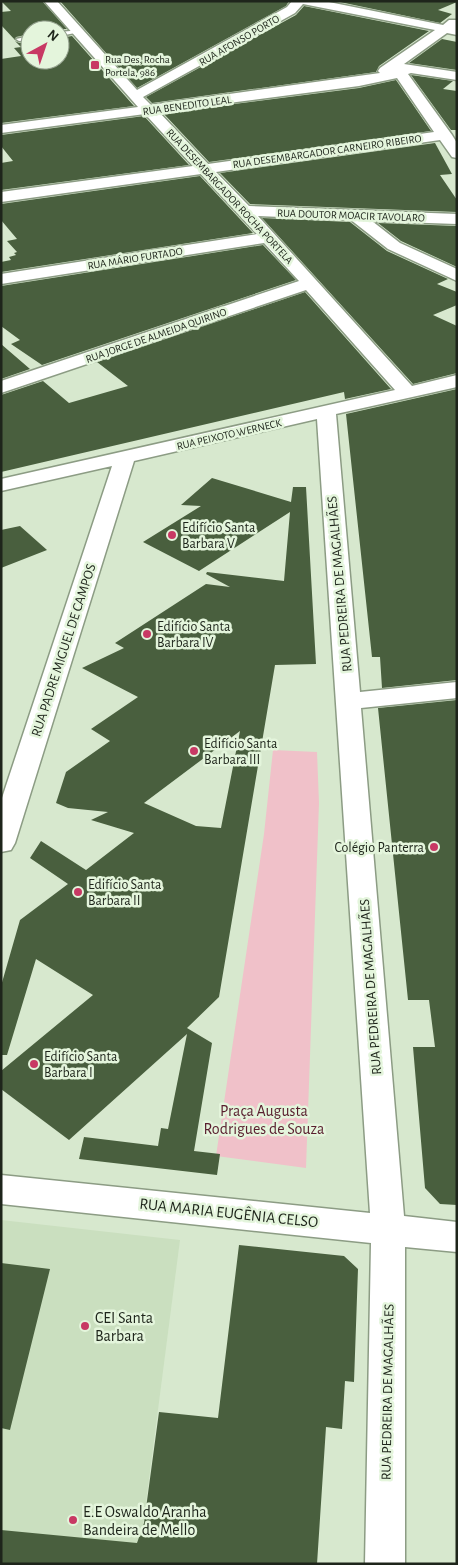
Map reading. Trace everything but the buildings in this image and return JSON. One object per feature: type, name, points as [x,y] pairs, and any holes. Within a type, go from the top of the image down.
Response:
[{"type":"street","name":"RUA DESEMBARGADOR ROCHA PORTELA","points":[[50,1],[149,110],[246,211],[408,393]]},
{"type":"street","name":"RUA AFONSO PORTO","points":[[136,96],[291,10],[299,1]]},
{"type":"street","points":[[305,1],[451,32]]},
{"type":"street","name":"RUA BENEDITO LEAL","points":[[2,129],[372,80],[401,69],[451,32],[457,18]]},
{"type":"street","name":"RUA AFONSO PORTO","points":[[112,69],[141,74],[176,75]]},
{"type":"street","points":[[401,69],[457,76]]},
{"type":"street","points":[[401,69],[457,154]]},
{"type":"street","name":"RUA DESEMBARGADOR CARNEIRO RIBEIRO","points":[[1,198],[445,135]]},
{"type":"street","name":"RUA DOUTOR MOACIR TAVOLARO","points":[[246,211],[457,219]]},
{"type":"street","points":[[354,215],[394,246],[457,276]]},
{"type":"street","name":"RUA MÁRIO FURTADO","points":[[1,279],[269,237]]},
{"type":"street","name":"RUA JORGE DE ALMEIDA QUIRINO","points":[[1,387],[310,283]]},
{"type":"street","name":"RUA PEIXOTO WERNECK","points":[[1,485],[457,381]]},
{"type":"street","name":"RUA PEDREIRA DE MAGALHÃES","points":[[326,412],[388,1229],[385,1564]]},
{"type":"street","name":"RUA PADRE MIGUEL DE CAMPOS","points":[[1,843],[126,458]]},
{"type":"street","points":[[349,700],[457,690]]},
{"type":"street","name":"RUA MARIA EUGÊNIA CELSO","points":[[1,1189],[457,1237]]},
{"type":"lane","points":[[70,33],[78,32]]},
{"type":"shaded area","name":"CEI Santa Barbara","points":[[1,1220],[180,1240],[138,1564],[1,1564]]},
{"type":"green space","name":"Praça Augusta Rodrigues de Souza","points":[[273,750],[317,752],[319,803],[306,1168],[216,1156],[264,834]]},
{"type":"place","name":"Rua Des. Rocha Portela, 986","points":[[95,65]]},
{"type":"place","name":"Edifício Santa Barbara V","points":[[172,535]]},
{"type":"place","name":"Edifício Santa Barbara IV","points":[[147,634]]},
{"type":"place","name":"Edifício Santa Barbara III","points":[[194,751]]},
{"type":"place","name":"Colégio Panterra","points":[[434,847]]},
{"type":"place","name":"Edifício Santa Barbara II","points":[[78,892]]},
{"type":"place","name":"Edifício Santa Barbara I","points":[[34,1064]]},
{"type":"place","name":"CEI Santa Barbara","points":[[85,1326]]},
{"type":"place","name":"E.E Oswaldo Aranha Bandeira de Mello","points":[[73,1520]]}]
